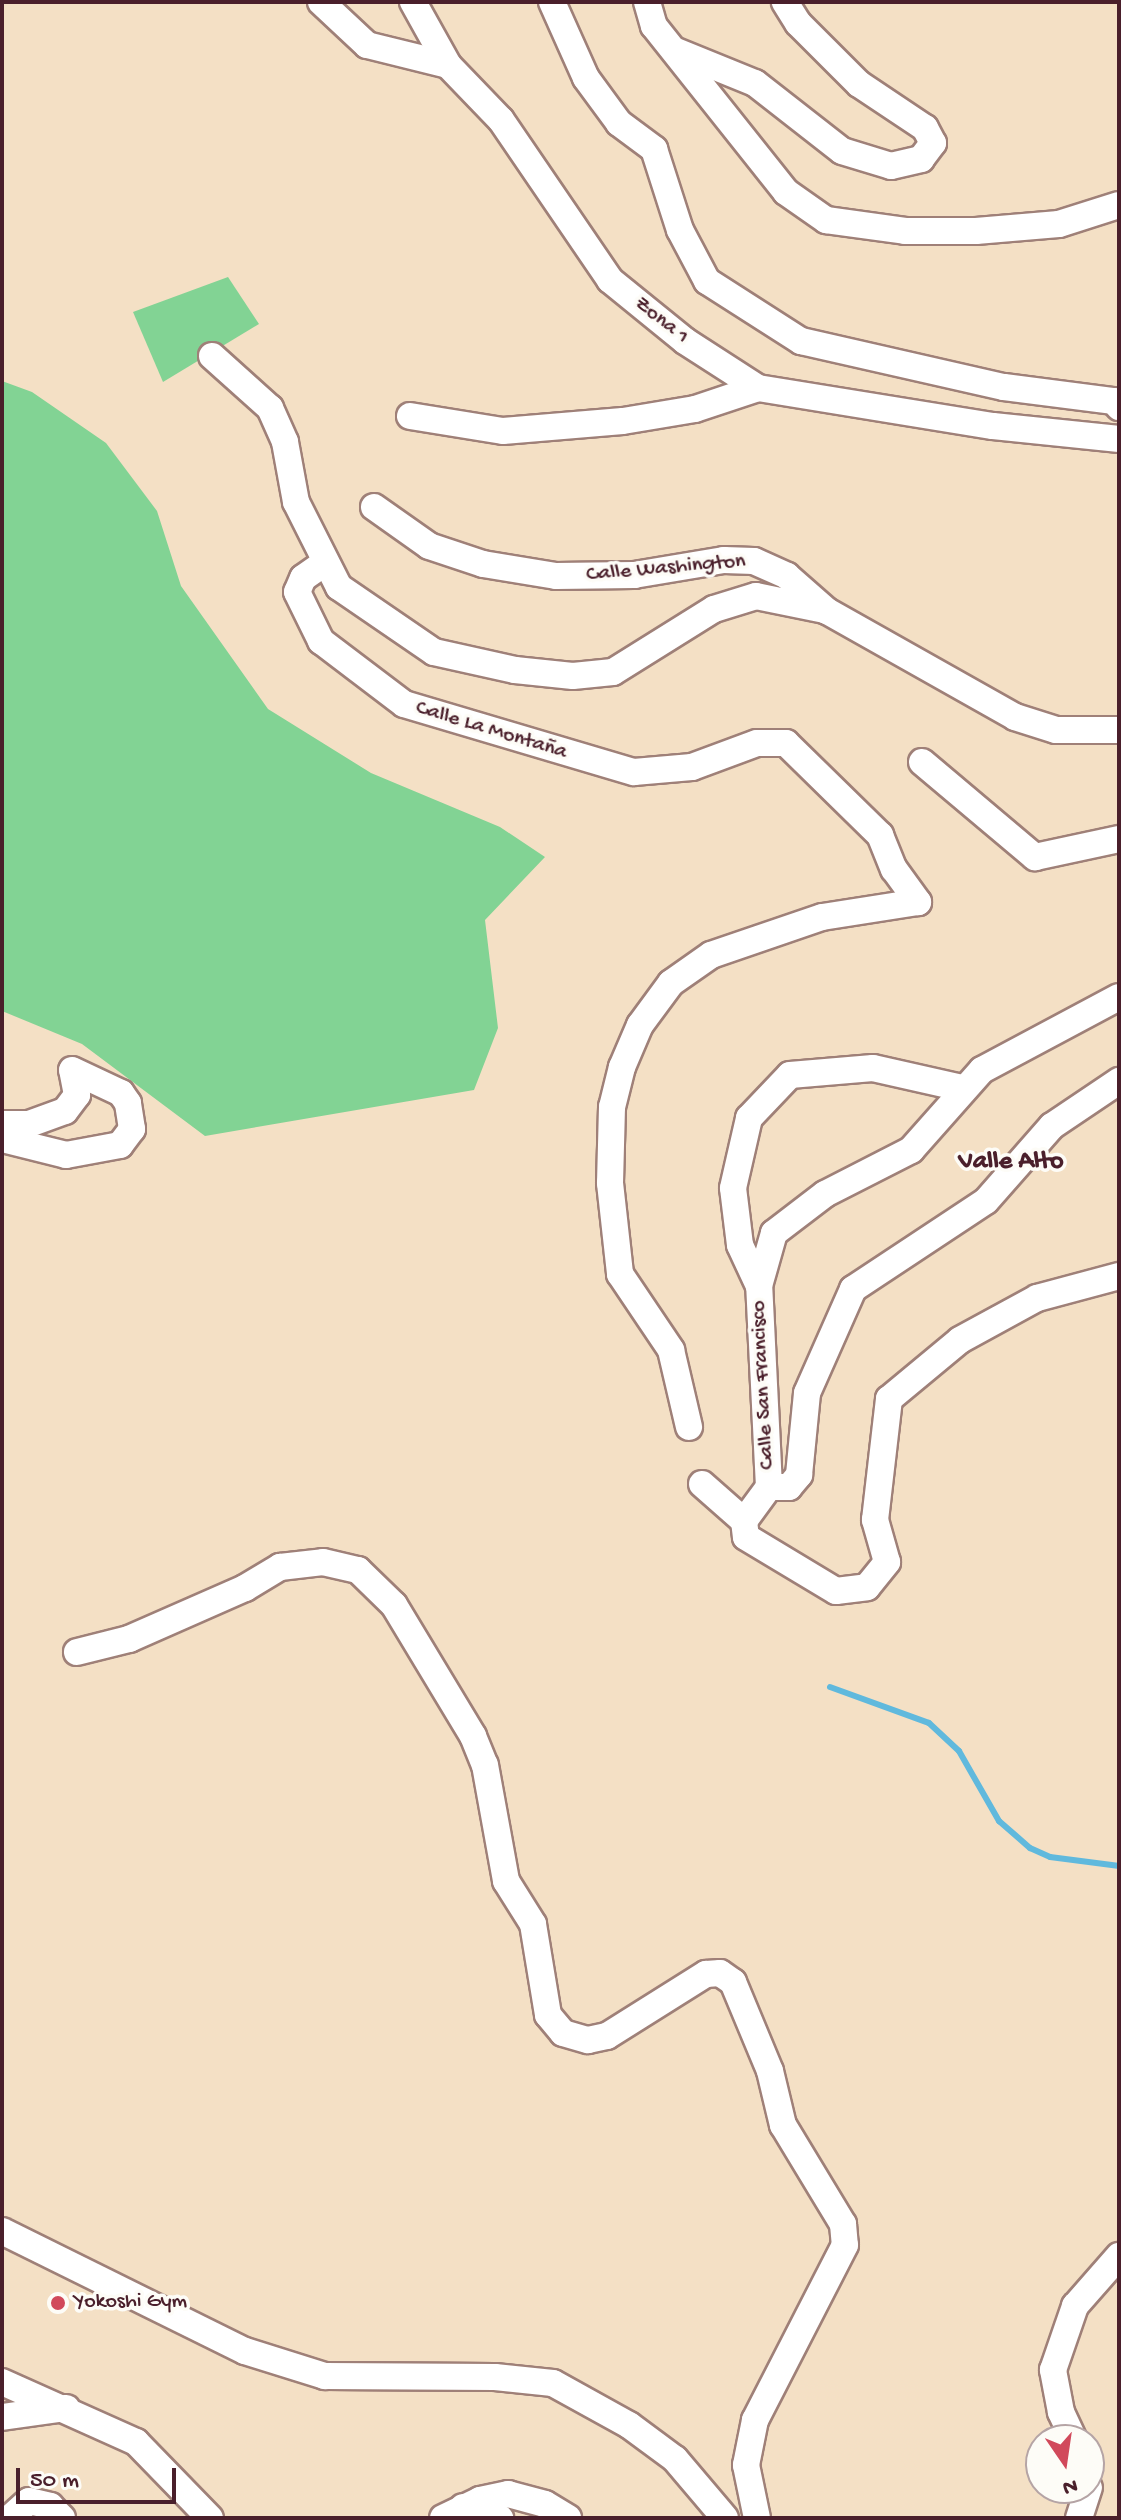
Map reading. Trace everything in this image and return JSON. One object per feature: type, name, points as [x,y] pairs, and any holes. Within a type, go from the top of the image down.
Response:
[{"type":"street","points":[[321,2],[367,45],[448,65]]},
{"type":"street","name":"Zona 1","points":[[413,2],[448,65],[509,131],[610,280],[685,341],[758,388],[993,426],[1119,439]]},
{"type":"street","points":[[552,2],[586,78],[619,123],[654,149],[680,230],[707,281],[801,341],[1004,387],[1114,401],[1119,407]]},
{"type":"street","points":[[647,2],[654,26],[786,192],[826,220],[905,231],[976,231],[1059,224],[1119,205]]},
{"type":"street","points":[[673,50],[755,83],[842,151],[891,166],[921,159],[933,143],[925,128],[859,84],[798,23],[785,2]]},
{"type":"street","points":[[212,356],[270,408],[285,442],[296,502],[323,564],[339,587],[434,652],[573,676],[613,672],[714,609],[756,596],[827,611]]},
{"type":"street","points":[[410,416],[503,431],[623,421],[695,409],[758,388]]},
{"type":"street","name":"Calle Washington","points":[[374,507],[429,546],[483,564],[556,576],[634,575],[724,560],[754,561],[787,576],[827,611],[1015,717],[1056,730],[1119,730]]},
{"type":"street","name":"Calle La Montaña","points":[[323,564],[303,578],[297,592],[321,641],[404,704],[634,772],[692,767],[757,743],[786,743],[880,835],[894,869],[918,902],[822,917],[711,955],[671,983],[640,1025],[622,1067],[612,1107],[610,1183],[620,1274],[671,1350],[689,1427]]},
{"type":"street","points":[[922,762],[1035,857],[1119,839]]},
{"type":"street","name":"Calle San Francisco","points":[[744,1521],[769,1487],[759,1286],[774,1233],[825,1194],[911,1150],[962,1088],[982,1070],[1119,997]]},
{"type":"street","points":[[759,1286],[740,1245],[733,1188],[749,1118],[790,1075],[873,1068],[962,1088]]},
{"type":"street","points":[[2,1124],[29,1124],[65,1111],[77,1095],[72,1070],[121,1093],[133,1120],[120,1145],[102,1152],[66,1155],[2,1139]]},
{"type":"street","points":[[769,1487],[789,1487],[799,1475],[807,1393],[853,1289],[986,1201],[1052,1126],[1119,1081]]},
{"type":"street","points":[[702,1484],[744,1521],[746,1537],[836,1591],[867,1587],[887,1562],[875,1520],[889,1399],[960,1340],[1037,1298],[1119,1276]]},
{"type":"street","points":[[77,1652],[129,1639],[245,1588],[280,1567],[323,1562],[358,1570],[394,1605],[473,1736],[485,1765],[506,1881],[533,1924],[548,2015],[563,2033],[588,2040],[607,2036],[706,1974],[720,1973],[733,1982],[770,2071],[783,2125],[843,2224],[845,2245],[755,2420],[746,2465],[757,2518]]},
{"type":"street","points":[[2,2231],[245,2351],[325,2376],[495,2377],[553,2383],[629,2425],[675,2459],[725,2518]]},
{"type":"street","points":[[1067,2424],[1061,2412],[1053,2370],[1075,2306],[1119,2256]]},
{"type":"street","points":[[2,2382],[70,2408],[136,2442],[210,2518]]},
{"type":"street","points":[[2,2417],[70,2408]]},
{"type":"street","points":[[453,2512],[508,2494],[545,2504],[568,2518]]},
{"type":"street","points":[[10,2518],[29,2501],[50,2506],[62,2518]]},
{"type":"street","points":[[453,2512],[500,2518]]},
{"type":"green space","points":[[228,277],[259,324],[163,382],[133,312]]},
{"type":"green space","points":[[2,381],[32,392],[106,443],[157,511],[181,586],[268,709],[371,773],[500,827],[545,857],[485,920],[498,1028],[474,1090],[205,1136],[82,1044],[2,1011]]},
{"type":"waterway","points":[[830,1687],[929,1723],[959,1751],[999,1821],[1030,1848],[1050,1857],[1119,1866]]},
{"type":"place","name":"Yokoshi Gym","points":[[58,2303]]},
{"type":"district","name":"Valle Alto","points":[[1011,1163]]}]
